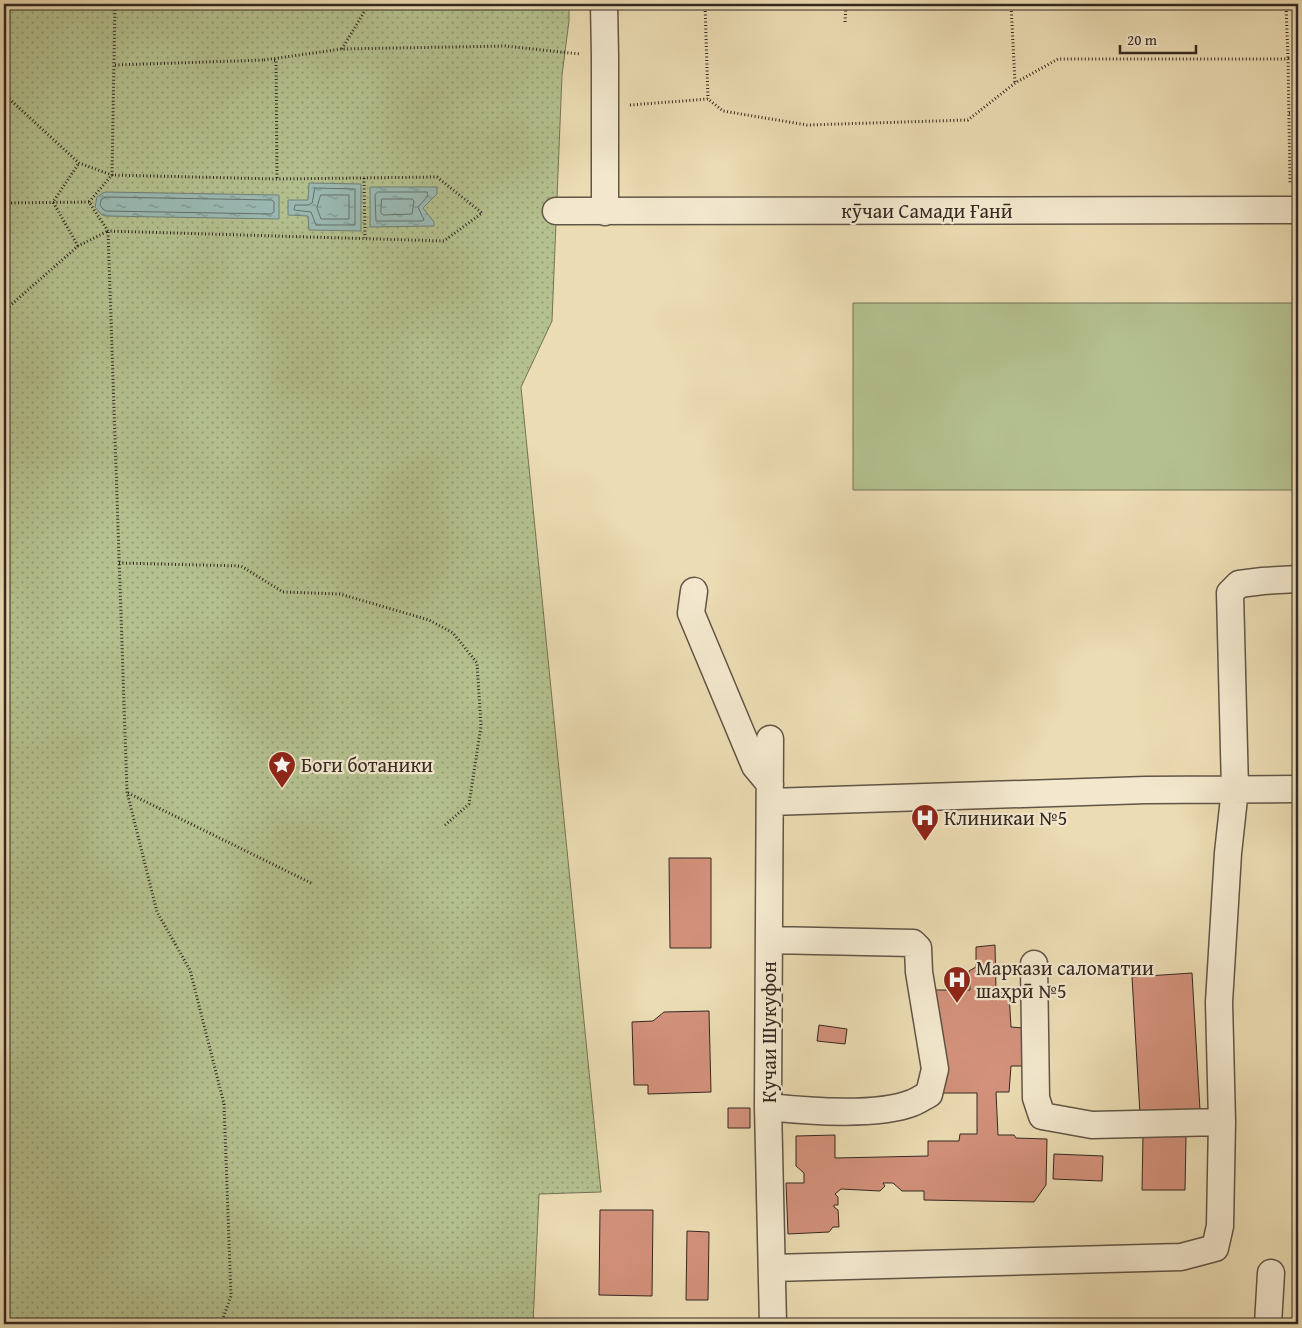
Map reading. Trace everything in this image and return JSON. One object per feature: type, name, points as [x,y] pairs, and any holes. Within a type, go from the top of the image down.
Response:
[{"type":"street","points":[[604,4],[604,212]]},
{"type":"street","name":"кӯчаи Самади Ғанӣ","points":[[556,212],[1294,210]]},
{"type":"street","points":[[772,1268],[1181,1257],[1214,1248],[1220,1226],[1222,1122],[1219,1002],[1228,853],[1235,789],[1230,593],[1239,584],[1298,579]]},
{"type":"street","points":[[694,591],[690,613],[755,766],[770,793],[1298,789]]},
{"type":"street","name":"Кучаи Шукуфон","points":[[770,739],[768,1107],[773,1324]]},
{"type":"street","points":[[768,1107],[849,1111],[875,1111],[893,1108],[912,1103],[929,1094],[935,1069],[919,972],[918,948],[913,943],[769,940]]},
{"type":"street","points":[[1034,964],[1036,1098],[1042,1116],[1092,1125],[1222,1122]]},
{"type":"street","points":[[1268,1324],[1271,1273]]},
{"type":"path","points":[[90,202],[112,175],[115,4]]},
{"type":"path","points":[[342,49],[369,4]]},
{"type":"path","points":[[705,4],[708,99]]},
{"type":"path","points":[[837,4],[846,6],[858,4]]},
{"type":"path","points":[[1011,4],[1015,83]]},
{"type":"path","points":[[1286,4],[1294,210]]},
{"type":"path","points":[[845,22],[846,6]]},
{"type":"path","points":[[264,60],[342,49],[505,46],[605,57]]},
{"type":"path","points":[[604,107],[708,99],[723,111],[807,125],[968,120],[1015,83],[1058,59],[1288,59]]},
{"type":"path","points":[[115,65],[276,60],[277,179]]},
{"type":"path","points":[[4,94],[79,164],[112,175],[277,179],[437,176],[482,213],[444,240],[108,231],[78,246],[4,311]]},
{"type":"path","points":[[1289,113],[1298,113]]},
{"type":"path","points":[[53,202],[79,164]]},
{"type":"path","points":[[364,178],[365,238]]},
{"type":"path","points":[[53,202],[78,246]]},
{"type":"path","points":[[4,203],[90,202]]},
{"type":"path","points":[[90,202],[108,231],[118,563],[128,792],[157,912],[190,970],[224,1104],[231,1296],[221,1324]]},
{"type":"path","points":[[118,563],[241,566],[283,592],[340,594],[429,620],[453,633],[477,663],[481,726],[469,804],[444,826]]},
{"type":"path","points":[[128,792],[313,884]]},
{"type":"green space","name":"Боги ботаники","points":[[4,4],[569,4],[569,21],[562,75],[552,321],[521,387],[601,1192],[539,1194],[533,1324],[4,1324]]},
{"type":"green space","points":[[853,303],[1298,303],[1298,490],[853,490]]},
{"type":"water","points":[[309,183],[361,184],[361,231],[309,230],[308,216],[288,215],[288,200],[308,200]]},
{"type":"water","points":[[370,187],[437,187],[437,194],[423,208],[434,222],[434,226],[370,227]]},
{"type":"water","points":[[105,192],[279,195],[279,219],[105,216],[95,207],[97,197]]},
{"type":"building","points":[[669,858],[711,858],[711,948],[670,948]]},
{"type":"building","points":[[995,945],[996,991],[1009,994],[1011,1027],[1023,1028],[1023,1066],[1011,1066],[1009,1092],[996,1092],[998,1135],[1014,1135],[1016,1138],[1047,1139],[1046,1185],[1034,1202],[924,1200],[924,1191],[902,1191],[893,1183],[883,1183],[885,1186],[880,1191],[841,1189],[835,1194],[838,1197],[838,1205],[834,1205],[834,1207],[838,1210],[839,1227],[833,1227],[829,1232],[788,1234],[786,1183],[804,1183],[804,1173],[796,1166],[796,1136],[835,1135],[835,1158],[928,1156],[928,1141],[959,1141],[960,1134],[977,1134],[977,1093],[936,1093],[935,990],[970,990],[969,971],[976,967],[976,947]]},
{"type":"building","points":[[1192,973],[1200,1110],[1140,1114],[1132,977]]},
{"type":"building","points":[[709,1011],[711,1092],[648,1094],[648,1085],[634,1085],[632,1022],[653,1021],[664,1012]]},
{"type":"building","points":[[819,1025],[847,1029],[845,1044],[817,1041]]},
{"type":"building","points":[[728,1108],[750,1108],[750,1128],[728,1128]]},
{"type":"building","points":[[1143,1135],[1186,1136],[1185,1190],[1142,1190]]},
{"type":"building","points":[[1054,1154],[1103,1156],[1102,1181],[1053,1179]]},
{"type":"building","points":[[600,1210],[653,1210],[652,1296],[599,1295]]},
{"type":"building","points":[[687,1231],[709,1232],[708,1300],[686,1300]]},
{"type":"building","points":[[707,1321],[735,1323],[735,1324],[707,1324]]},
{"type":"place","name":"Боги ботаники","points":[[282,789]]},
{"type":"place","name":"Клиникаи №5","points":[[925,842]]},
{"type":"place","name":"Маркази саломатии шаҳрӣ №5","points":[[957,1004]]}]
